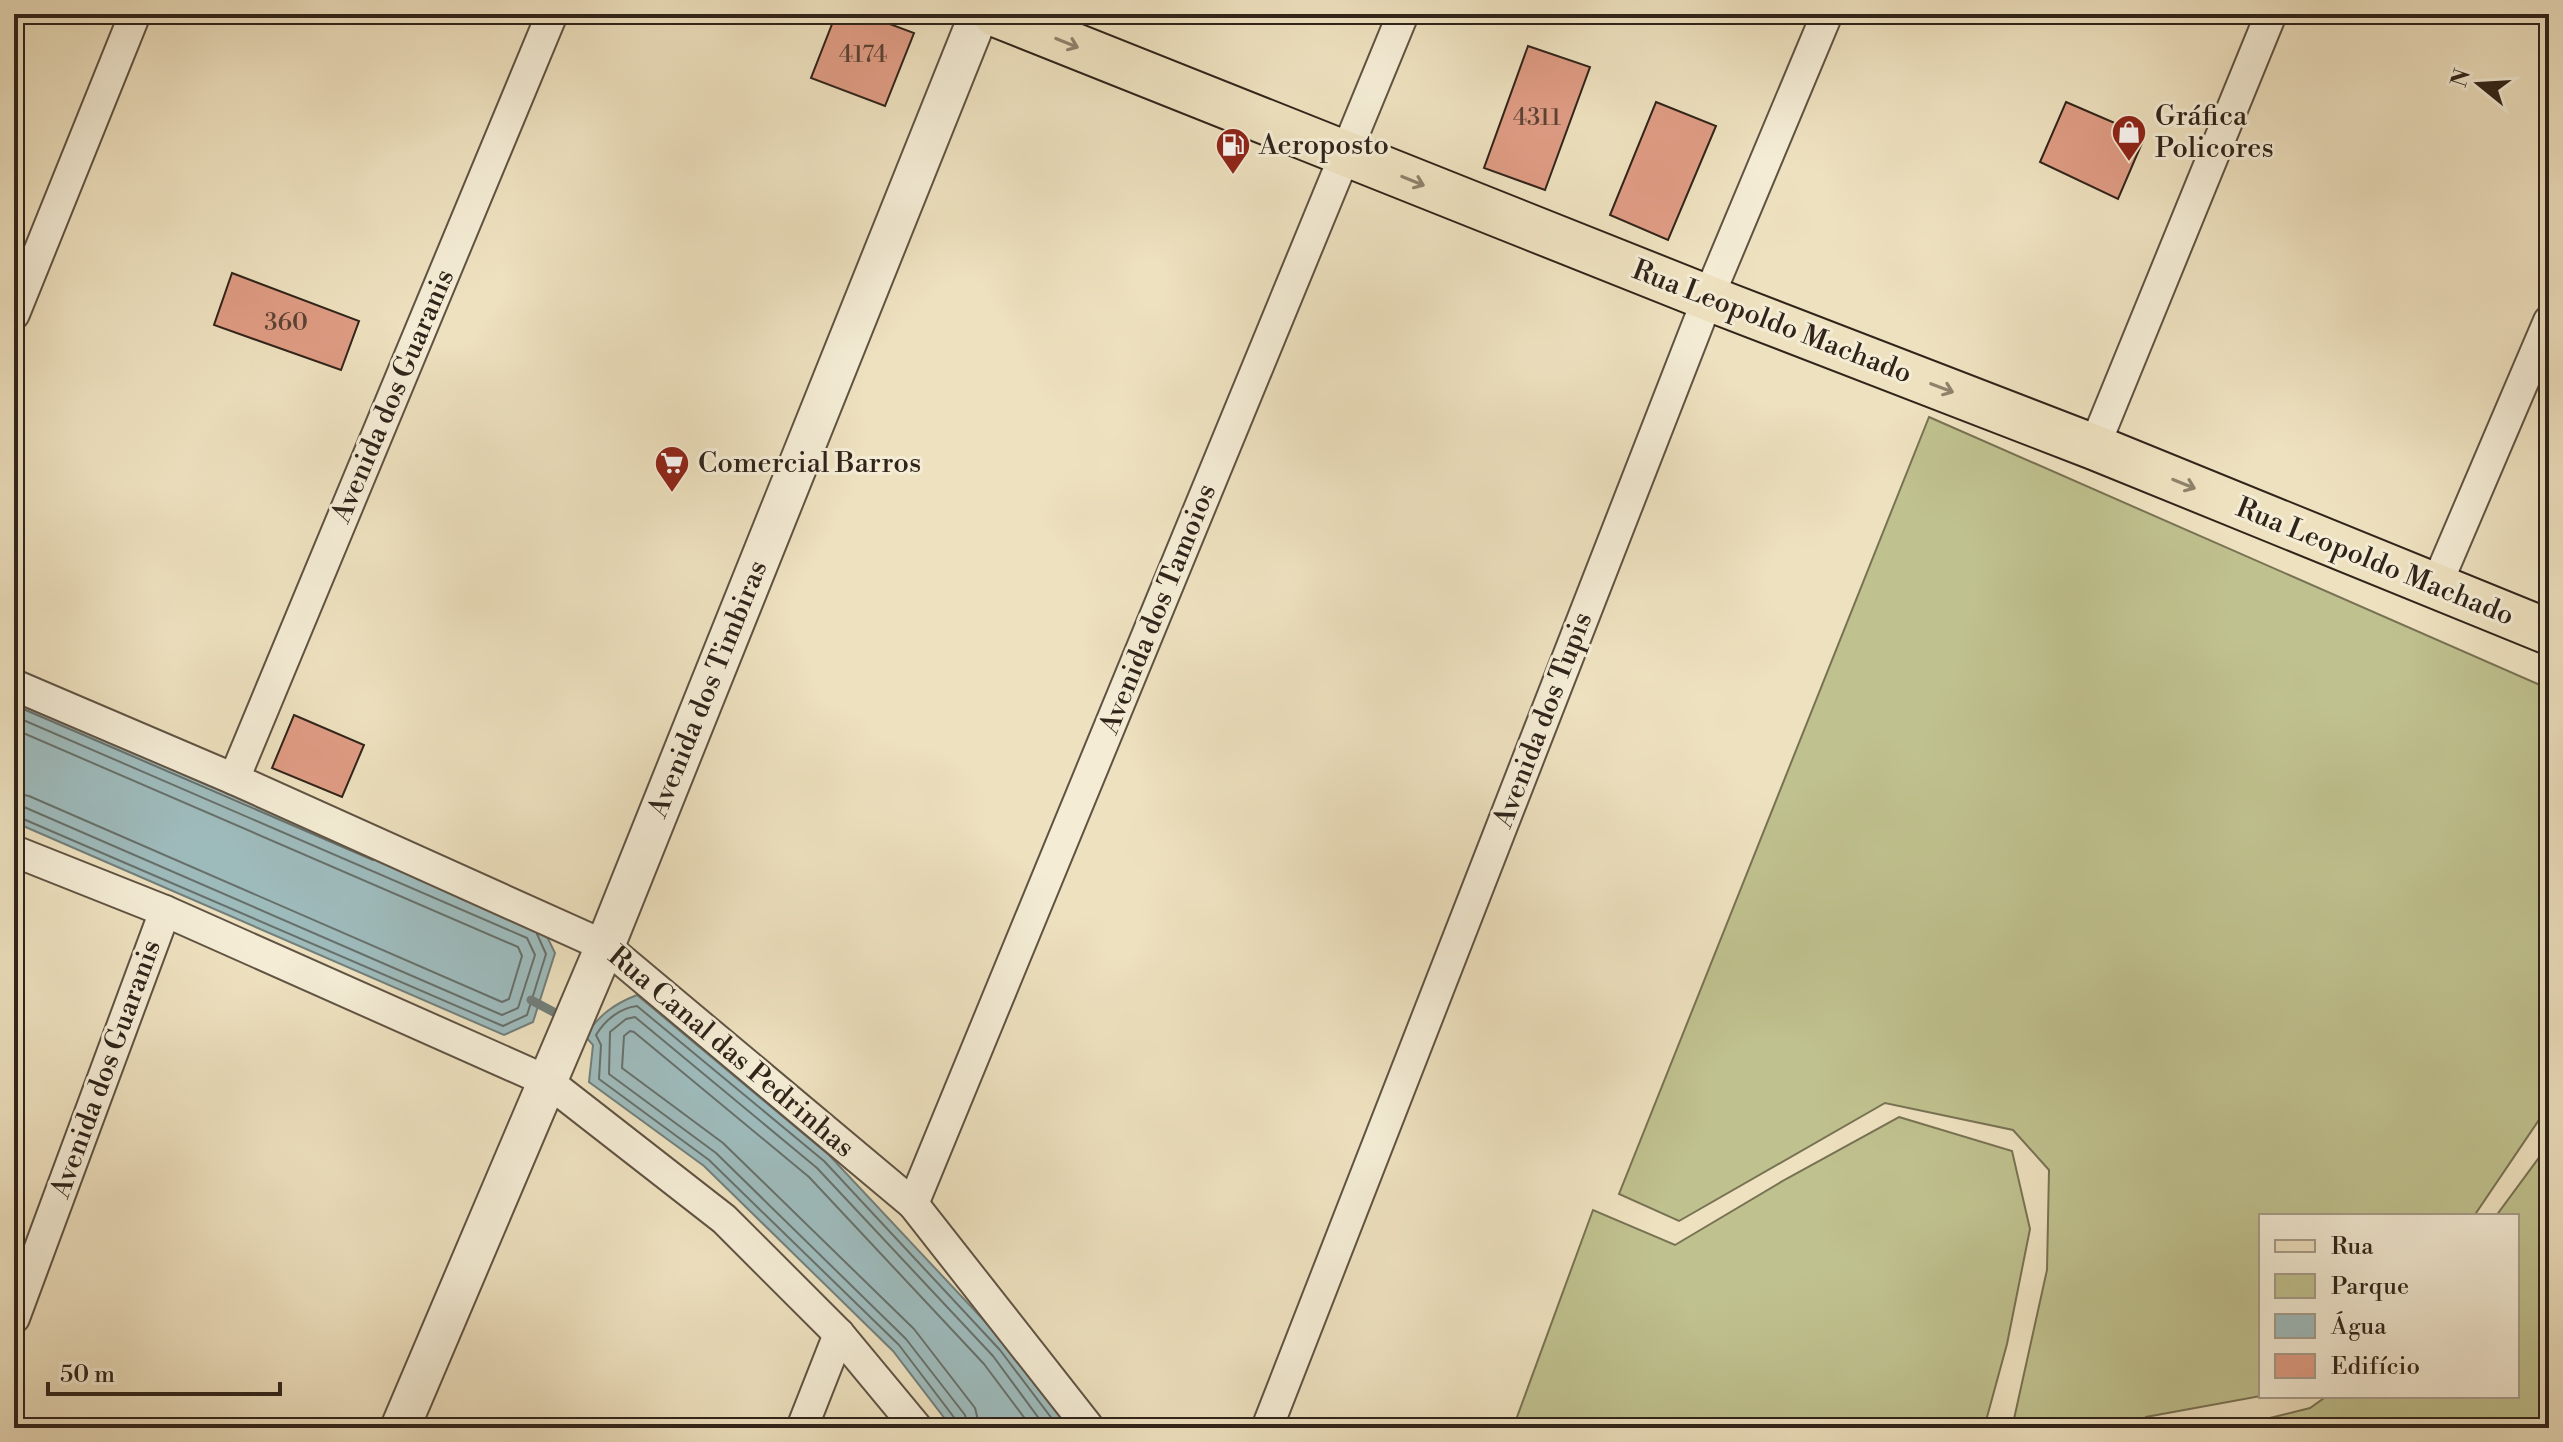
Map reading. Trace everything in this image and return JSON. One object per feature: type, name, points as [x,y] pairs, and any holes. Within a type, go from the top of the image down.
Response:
[{"type":"main road","name":"Rua Leopoldo Machado","points":[[995,14],[1708,298],[2094,447],[2549,632]]},
{"type":"street","points":[[14,314],[135,14]]},
{"type":"street","name":"Avenida dos Guaranis","points":[[234,779],[552,14]]},
{"type":"street","name":"Avenida dos Timbiras","points":[[400,1428],[600,958],[979,14]]},
{"type":"street","name":"Avenida dos Tamoios","points":[[913,1204],[1403,14]]},
{"type":"street","name":"Avenida dos Tupis","points":[[1267,1428],[1708,298],[1827,14]]},
{"type":"street","points":[[2094,447],[2271,14]]},
{"type":"street","points":[[2435,588],[2549,321]]},
{"type":"street","name":"Rua Canal das Pedrinhas","points":[[14,685],[234,779],[600,958],[913,1204],[1089,1428]]},
{"type":"street","points":[[14,851],[552,1069],[724,1219],[839,1334],[917,1428]]},
{"type":"street","name":"Avenida dos Guaranis","points":[[14,1318],[165,911]]},
{"type":"street","points":[[802,1428],[839,1334]]},
{"type":"street","name":"Avenida dos Timbiras","points":[[407,1428],[430,1361]]},
{"type":"green space","points":[[1929,417],[2549,689],[2549,1105],[2475,1214],[2259,1214],[2259,1396],[2146,1417],[2137,1428],[2012,1428],[2047,1270],[2049,1170],[2013,1130],[1885,1103],[1679,1221],[1619,1194]]},
{"type":"green space","points":[[1899,1117],[2012,1151],[2030,1229],[2007,1344],[1984,1428],[1513,1428],[1593,1210],[1675,1245]]},
{"type":"green space","points":[[2549,1144],[2549,1428],[2229,1428],[2310,1408],[2324,1398],[2519,1398],[2519,1214],[2497,1214]]},
{"type":"water","points":[[14,696],[541,924],[555,953],[533,1022],[504,1035],[14,822]]},
{"type":"water","points":[[637,995],[829,1155],[1007,1345],[1069,1428],[952,1428],[893,1351],[704,1166],[589,1082],[593,1045],[585,1036],[608,1011]]},
{"type":"building","points":[[836,14],[863,14],[914,33],[885,106],[811,78]]},
{"type":"building","points":[[1528,46],[1590,67],[1545,190],[1484,168]]},
{"type":"building","points":[[1656,102],[1716,126],[1668,240],[1610,215]]},
{"type":"building","points":[[2066,102],[2145,136],[2118,199],[2040,162]]},
{"type":"building","points":[[232,273],[359,321],[341,370],[214,325]]},
{"type":"building","points":[[294,715],[364,745],[342,797],[272,768]]},
{"type":"waterway","points":[[531,1000],[563,1017]]},
{"type":"place","name":"Gráfica Policores","points":[[2129,163]]},
{"type":"place","name":"Aeroposto","points":[[1233,176]]},
{"type":"place","name":"Comercial Barros","points":[[672,494]]}]
